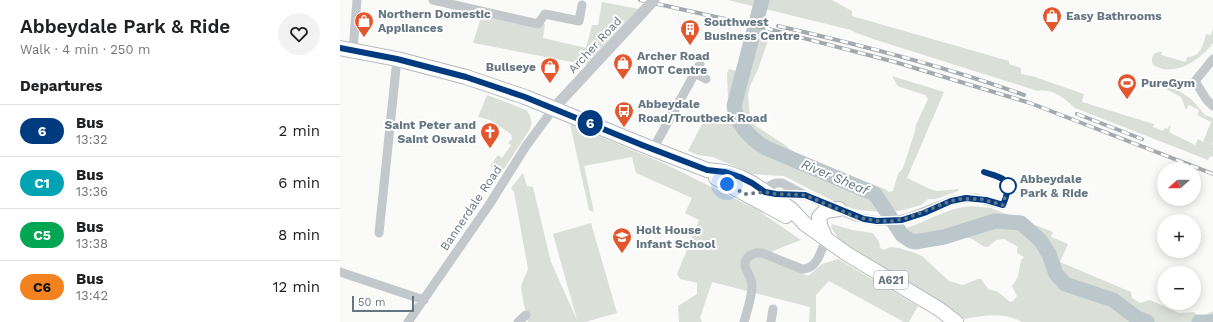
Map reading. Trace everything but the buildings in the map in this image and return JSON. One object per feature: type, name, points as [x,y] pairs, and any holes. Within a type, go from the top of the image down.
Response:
[{"type":"main road","name":"A621","points":[[347,49],[397,59],[466,77],[525,97],[712,174],[745,194],[765,198],[791,210],[805,224],[847,254],[939,309],[956,322]]},
{"type":"main road","name":"A621","points":[[712,174],[725,172],[752,183],[779,212],[790,219],[805,224]]},
{"type":"main road","name":"A621","points":[[712,174],[725,189],[768,212],[779,212]]},
{"type":"main road","points":[[826,239],[820,225],[819,217],[825,211],[839,209]]},
{"type":"street","points":[[347,49],[357,0]]},
{"type":"street","points":[[433,0],[538,24],[545,14],[579,22],[582,5]]},
{"type":"street","name":"Archer Road","points":[[554,108],[654,0]]},
{"type":"street","points":[[379,233],[397,59]]},
{"type":"street","points":[[1213,59],[1195,81],[1206,99],[1213,106]]},
{"type":"street","points":[[653,149],[700,64]]},
{"type":"street","points":[[695,73],[706,79]]},
{"type":"street","name":"Bannerdale Road","points":[[408,322],[489,205],[526,146],[554,108]]},
{"type":"street","points":[[765,198],[776,194],[805,195],[864,219],[887,221],[907,218],[960,199],[981,199],[1003,205]]},
{"type":"street","points":[[744,322],[752,280],[744,264],[751,254],[756,252],[762,253],[802,269],[807,269],[814,265],[826,239]]},
{"type":"street","points":[[340,272],[424,300]]},
{"type":"street","points":[[770,322],[773,309]]},
{"type":"street","points":[[518,322],[526,315]]},
{"type":"shaded area","points":[[728,0],[832,0],[852,11],[852,16],[1009,61],[1009,64],[1021,68],[1021,74],[1032,76],[1084,94],[1082,102],[1154,124],[1153,127],[1163,131],[1165,128],[1168,129],[1169,126],[1171,126],[1169,132],[1195,145],[1198,139],[1203,142],[1211,122],[1197,115],[1199,110],[1189,105],[1186,110],[1181,97],[1166,89],[1169,87],[1178,90],[1192,100],[1205,115],[1213,118],[1213,157],[1210,156],[1208,160],[1075,108],[1063,98],[1049,91],[1038,91],[876,40],[851,30]]},
{"type":"shaded area","points":[[602,2],[639,9],[588,65],[473,43],[483,11],[545,24],[543,38],[586,48],[592,25],[598,25]]},
{"type":"shaded area","points":[[1213,28],[1213,43],[1194,61],[1178,68],[1170,69],[1153,65],[1152,58],[1154,54],[1159,52],[1162,52],[1161,55],[1186,62],[1187,57],[1195,55],[1201,50],[1206,34],[1211,35]]},
{"type":"shaded area","points":[[748,32],[769,38],[750,86],[748,95],[750,116],[754,124],[785,145],[796,155],[885,189],[889,192],[893,191],[898,174],[903,168],[916,125],[928,99],[925,95],[900,87],[897,85],[892,76],[944,92],[907,178],[937,191],[959,189],[958,191],[936,199],[928,199],[921,205],[899,211],[885,212],[858,210],[841,205],[784,176],[752,174],[713,157],[698,155],[688,151],[705,118],[716,124],[729,123],[727,73],[729,69],[748,74],[751,48],[745,40],[745,36]]},
{"type":"shaded area","points":[[487,95],[526,110],[531,121],[530,129],[495,183],[490,179],[496,171],[490,166],[498,155],[502,158],[511,145],[508,143],[512,139],[511,134],[490,120],[478,117]]},
{"type":"shaded area","points":[[570,124],[663,163],[756,209],[801,240],[773,251],[774,262],[808,276],[822,264],[838,259],[918,306],[909,322],[904,322],[829,281],[816,295],[816,322],[809,322],[810,307],[712,282],[700,318],[702,322],[679,322],[678,306],[697,294],[697,283],[680,279],[677,274],[699,220],[685,213],[692,198],[636,173],[632,157],[584,166],[594,212],[589,210]]},
{"type":"shaded area","points":[[523,173],[527,186],[533,187],[551,262],[577,320],[553,234],[591,223],[617,313],[585,322],[528,322],[521,286],[528,269],[514,192],[511,188]]},
{"type":"shaded area","points":[[971,206],[991,208],[1053,232],[1051,237],[1068,244],[1060,262],[1131,292],[1132,298],[1140,303],[1150,300],[1157,303],[1157,310],[1172,310],[1179,313],[1193,312],[1202,317],[1213,311],[1213,322],[1022,322],[1008,317],[994,315],[964,319],[939,301],[844,244],[831,227],[832,224],[852,230],[873,233],[879,242],[880,247],[884,250],[890,247],[899,248],[922,256],[949,281],[963,285],[981,279],[988,289],[998,292],[1010,302],[1013,301],[1017,296],[1012,286],[1018,277],[1021,260],[1024,257],[1017,253],[1018,247],[1004,239],[996,240],[986,247],[972,239],[958,236],[938,235],[919,239],[911,234],[906,228],[962,207]]},
{"type":"waterway","name":"River Sheaf","points":[[762,0],[734,106],[735,113],[741,125],[750,136],[766,148],[875,194],[902,235],[911,241],[915,242],[944,237],[995,221],[1021,223],[1041,241],[1049,254],[1056,274],[1065,284],[1113,300],[1137,318],[1147,322]]},
{"type":"waterway","name":"River Sheaf","points":[[1199,322],[1213,322]]},
{"type":"railway","points":[[640,0],[761,27],[895,62],[1030,103],[1213,174]]},
{"type":"railway","points":[[778,26],[902,57],[994,84],[1024,95]]},
{"type":"railway","points":[[1077,114],[1142,139]]},
{"type":"bus line","name":"6","points":[[340,48],[397,59],[466,77],[577,117],[642,145],[707,170],[725,172],[740,177],[765,192],[805,195],[864,219],[877,221],[902,220],[924,213],[951,201],[966,198],[976,198],[1003,205],[1008,193],[1008,186],[1006,182],[1003,178],[984,172]]},
{"type":"place","name":"Easy Bathrooms","points":[[1052,33]]},
{"type":"place","name":"Northern Domestic Appliances","points":[[364,38]]},
{"type":"place","name":"Southwest Business Centre","points":[[690,46]]},
{"type":"place","name":"Archer Road MOT Centre","points":[[623,80]]},
{"type":"place","name":"Bullseye","points":[[550,84]]},
{"type":"place","name":"PureGym","points":[[1127,100]]},
{"type":"place","name":"Abbeydale Road/Troutbeck Road","points":[[624,128]]},
{"type":"place","name":"Saint Peter and Saint Oswald","points":[[490,149]]},
{"type":"place","name":"Abbeydale Park & Ride","points":[[1008,186]]},
{"type":"place","name":"Holt House Infant School","points":[[622,254]]},
{"type":"route","points":[[727,184],[745,194],[765,192],[805,195],[856,217],[877,221],[902,220],[960,199],[981,199],[1003,205],[1008,186]]}]
